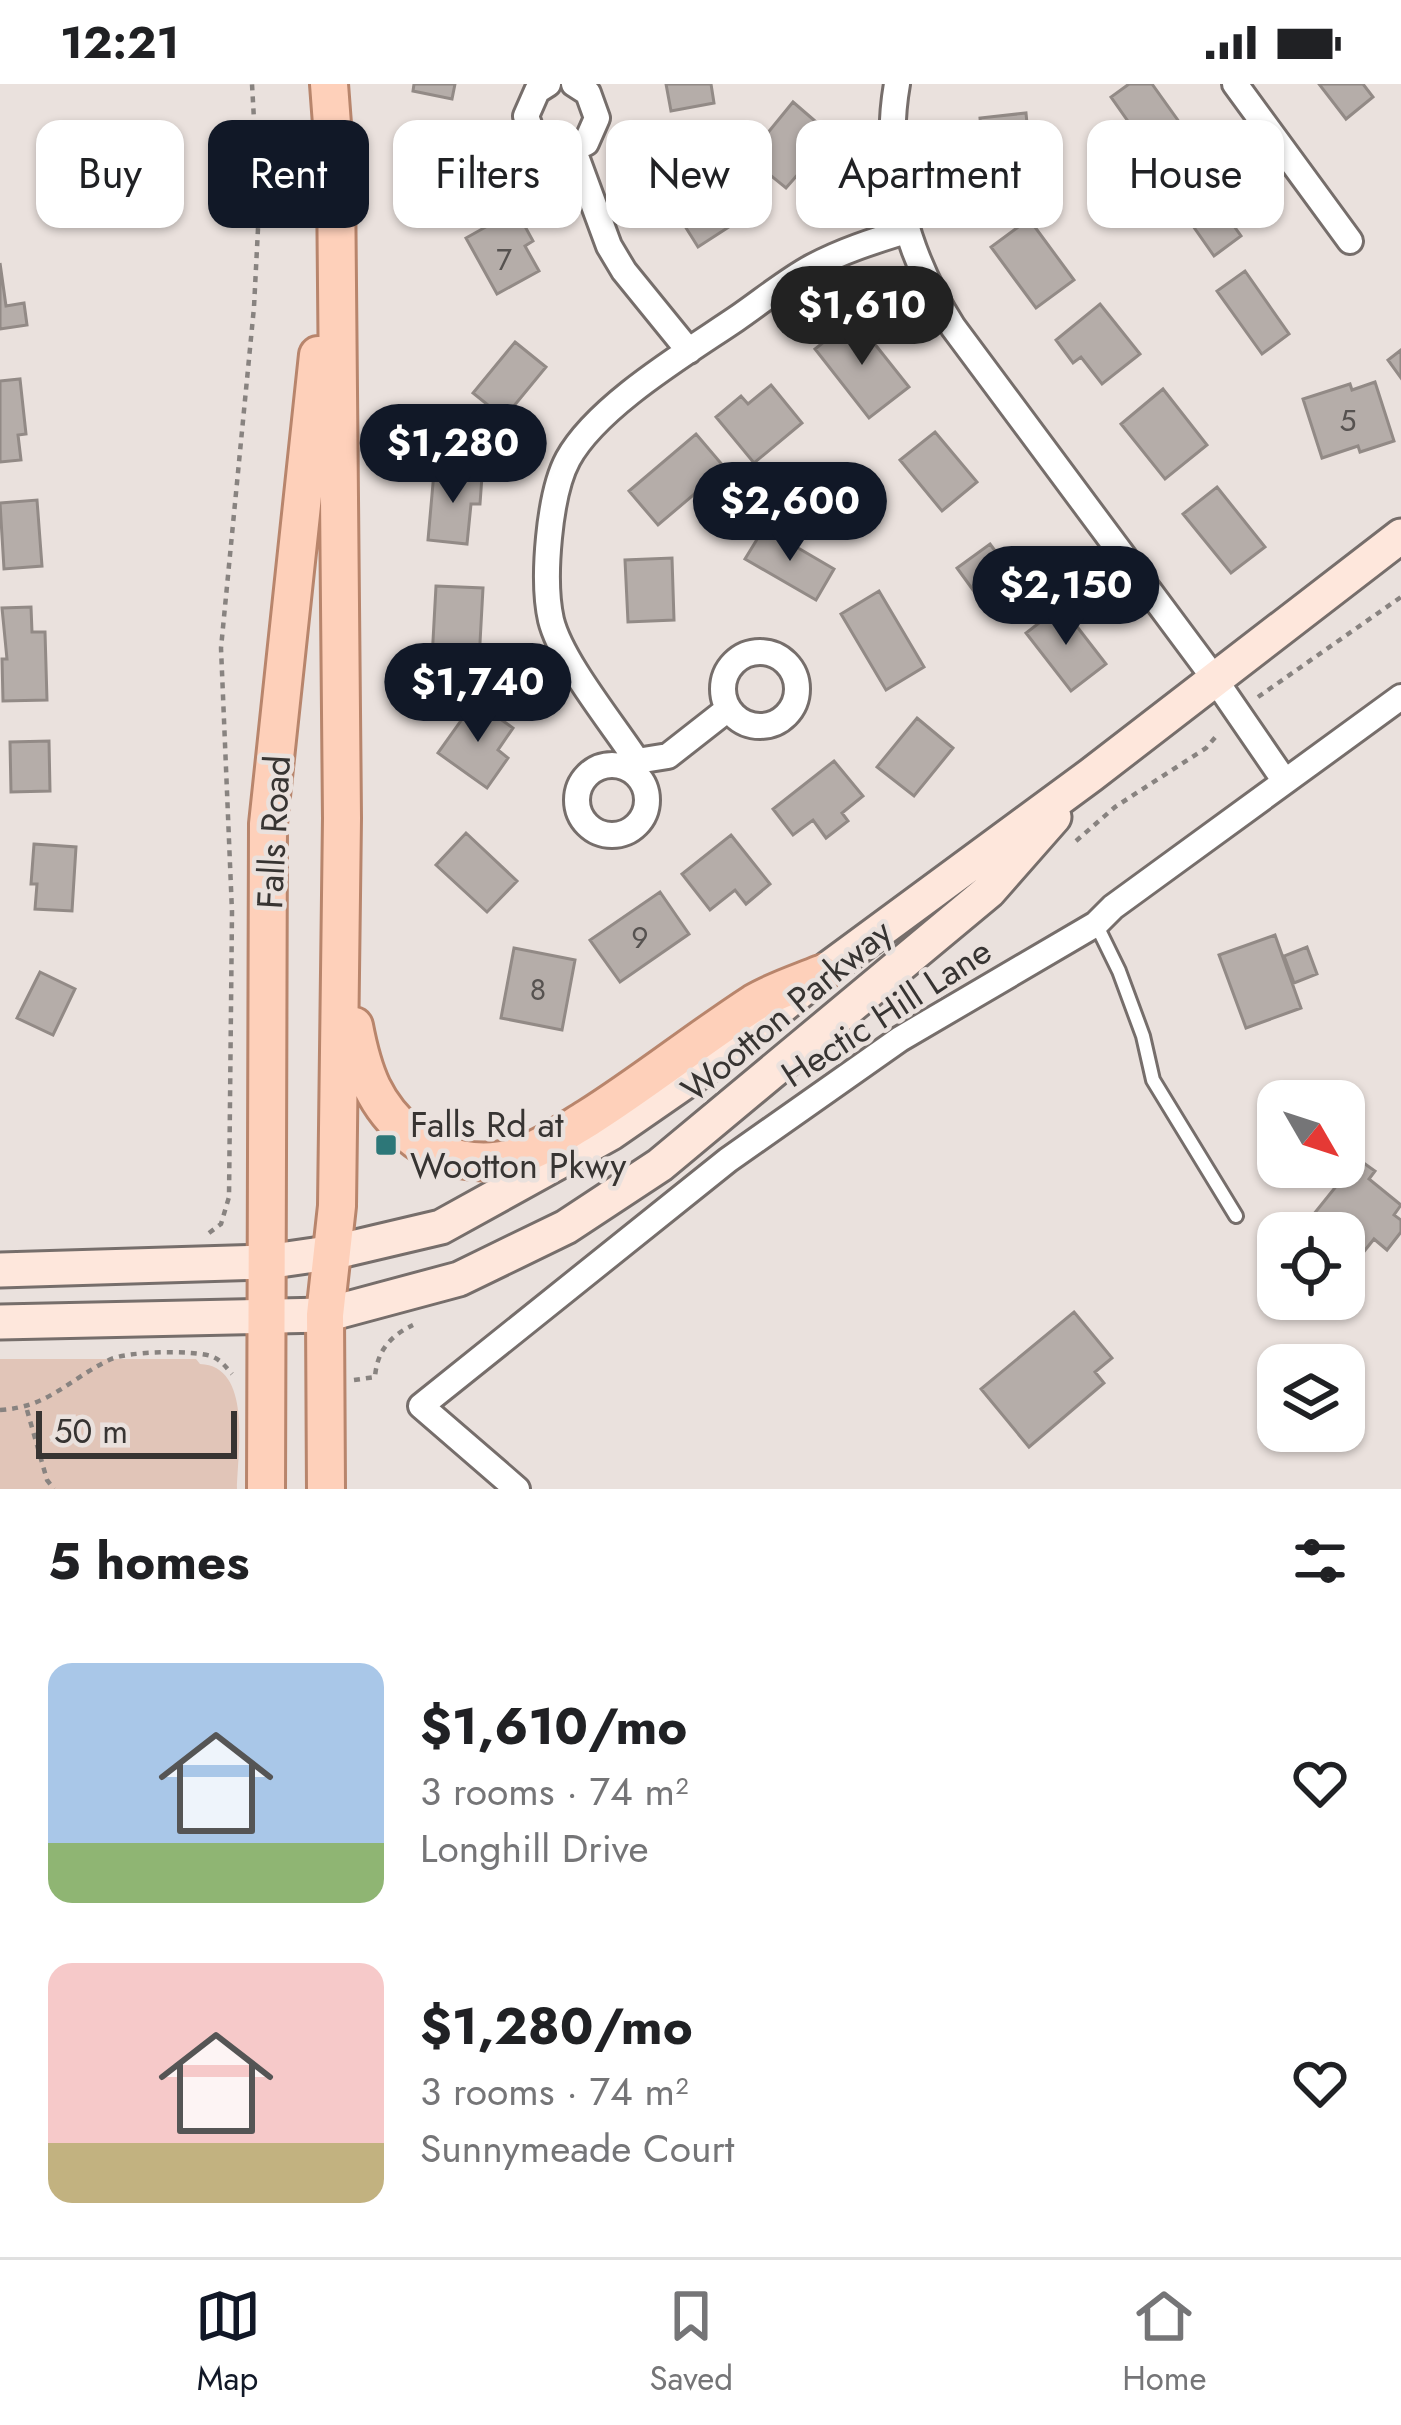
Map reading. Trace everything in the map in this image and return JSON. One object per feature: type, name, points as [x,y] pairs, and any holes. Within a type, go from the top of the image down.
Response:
[{"type":"main road","name":"Falls Road","points":[[329,84],[332,120]]},
{"type":"main road","name":"Falls Road","points":[[266,1489],[268,824],[331,228]]},
{"type":"main road","name":"Falls Road","points":[[326,1489],[325,1315],[335,1252],[342,818],[336,228]]},
{"type":"main road","name":"Wootton Parkway","points":[[0,1270],[266,1262],[335,1252],[441,1227],[611,1133],[712,1064],[821,974],[1091,775],[1401,536]]},
{"type":"main road","name":"Wootton Parkway","points":[[0,1322],[325,1315],[459,1280],[566,1228],[660,1165],[989,891],[1091,775]]},
{"type":"main road","points":[[339,929],[362,1068],[374,1097],[417,1142],[467,1160],[490,1162],[541,1145],[614,1102],[758,1000],[821,974]]},
{"type":"street","points":[[528,120],[529,103],[548,84]]},
{"type":"street","points":[[574,84],[587,93],[597,118],[582,146]]},
{"type":"street","points":[[897,84],[892,151],[906,231],[926,286],[1284,780]]},
{"type":"street","points":[[1235,84],[1350,241]]},
{"type":"street","points":[[582,173],[609,246],[624,271],[689,351]]},
{"type":"street","points":[[728,710],[668,756],[634,765],[557,638],[550,616],[550,512],[556,483],[584,435],[602,416],[689,351],[808,269],[854,247],[906,231]]},
{"type":"street","name":"Hectic Hill Lane","points":[[517,1489],[422,1406],[728,1160],[900,1039],[1096,924],[1401,697]]},
{"type":"lane","points":[[1096,924],[1143,1036],[1153,1080],[1236,1216]]},
{"type":"path","points":[[195,1265],[193,1244],[220,1224],[229,1197],[232,912],[221,648],[254,307],[259,209],[252,84]]},
{"type":"path","points":[[203,1318],[205,1354]]},
{"type":"path","points":[[26,1408],[47,1480],[55,1489]]},
{"type":"shaded area","points":[[0,1359],[196,1359],[217,1368],[235,1394],[237,1489],[0,1489]]},
{"type":"building","points":[[414,84],[455,84],[452,99],[413,91]]},
{"type":"building","points":[[666,84],[711,84],[714,103],[671,111]]},
{"type":"building","points":[[1129,84],[1152,84],[1178,120],[1127,120],[1111,97]]},
{"type":"building","points":[[1319,84],[1363,84],[1373,97],[1346,119]]},
{"type":"building","points":[[793,102],[814,120],[796,120],[796,176],[786,188],[772,177],[772,128]]},
{"type":"building","points":[[1026,113],[1027,120],[980,120]]},
{"type":"building","points":[[484,228],[526,228],[533,241],[525,246],[539,271],[497,294],[466,238]]},
{"type":"building","points":[[686,228],[727,228],[698,247]]},
{"type":"building","points":[[1017,228],[1036,228],[1074,280],[1036,308],[991,247]]},
{"type":"building","points":[[1194,228],[1235,228],[1241,236],[1214,256]]},
{"type":"building","points":[[0,263],[6,306],[24,303],[27,325],[0,329]]},
{"type":"building","points":[[1245,271],[1289,334],[1262,354],[1217,291]]},
{"type":"building","points":[[1100,304],[1140,354],[1102,384],[1081,357],[1073,363],[1056,340]]},
{"type":"building","points":[[854,318],[909,387],[869,418],[815,349]]},
{"type":"building","points":[[515,342],[546,367],[504,418],[473,393]]},
{"type":"building","points":[[1401,350],[1401,378],[1388,360]]},
{"type":"building","points":[[20,379],[26,434],[18,435],[21,460],[0,462],[0,381]]},
{"type":"building","points":[[1375,382],[1394,441],[1322,458],[1303,399],[1350,384],[1352,390]]},
{"type":"building","points":[[771,385],[802,423],[754,463],[716,417],[741,396],[748,404]]},
{"type":"building","points":[[1163,389],[1207,445],[1165,479],[1121,424]]},
{"type":"building","points":[[935,432],[977,482],[942,511],[900,460]]},
{"type":"building","points":[[696,434],[725,468],[658,525],[629,491]]},
{"type":"building","points":[[434,472],[482,476],[480,504],[471,504],[467,544],[428,540]]},
{"type":"building","points":[[1217,487],[1265,547],[1231,573],[1183,514]]},
{"type":"building","points":[[37,500],[42,566],[4,569],[0,503]]},
{"type":"building","points":[[764,528],[834,569],[816,600],[745,559]]},
{"type":"building","points":[[990,544],[1004,563],[1024,548],[1042,573],[989,612],[957,568]]},
{"type":"building","points":[[672,558],[674,620],[628,622],[625,560]]},
{"type":"building","points":[[436,586],[483,588],[479,661],[432,659]]},
{"type":"building","points":[[879,591],[924,667],[886,690],[841,614]]},
{"type":"building","points":[[1061,606],[1106,664],[1071,691],[1026,633]]},
{"type":"building","points":[[31,607],[32,632],[45,632],[47,700],[3,701],[2,659],[7,659],[2,608]]},
{"type":"building","points":[[475,701],[513,728],[498,750],[508,758],[487,788],[438,753]]},
{"type":"building","points":[[917,718],[953,748],[914,796],[877,767]]},
{"type":"building","points":[[49,741],[50,791],[11,792],[10,742]]},
{"type":"building","points":[[834,761],[863,796],[842,813],[848,821],[826,838],[813,820],[793,835],[773,809]]},
{"type":"building","points":[[466,833],[517,881],[487,912],[436,865]]},
{"type":"building","points":[[731,835],[770,884],[746,904],[735,890],[710,910],[682,874]]},
{"type":"building","points":[[34,844],[76,847],[72,911],[35,909],[37,884],[31,884]]},
{"type":"building","points":[[660,892],[689,934],[620,982],[590,940]]},
{"type":"building","points":[[1275,935],[1301,1008],[1246,1028],[1219,955]]},
{"type":"building","points":[[1307,947],[1317,974],[1294,983],[1284,956]]},
{"type":"building","points":[[514,948],[575,960],[562,1030],[501,1018]]},
{"type":"building","points":[[40,972],[75,989],[53,1035],[17,1018]]},
{"type":"building","points":[[1365,1164],[1375,1171],[1369,1179],[1401,1205],[1394,1215],[1401,1220],[1401,1232],[1387,1250],[1374,1239],[1365,1250],[1365,1212],[1315,1212],[1335,1188],[1365,1188]]},
{"type":"building","points":[[1074,1312],[1112,1358],[1095,1372],[1104,1383],[1029,1447],[981,1389]]},
{"type":"place","name":"Falls Rd at Wootton Pkwy","points":[[386,1145]]}]
